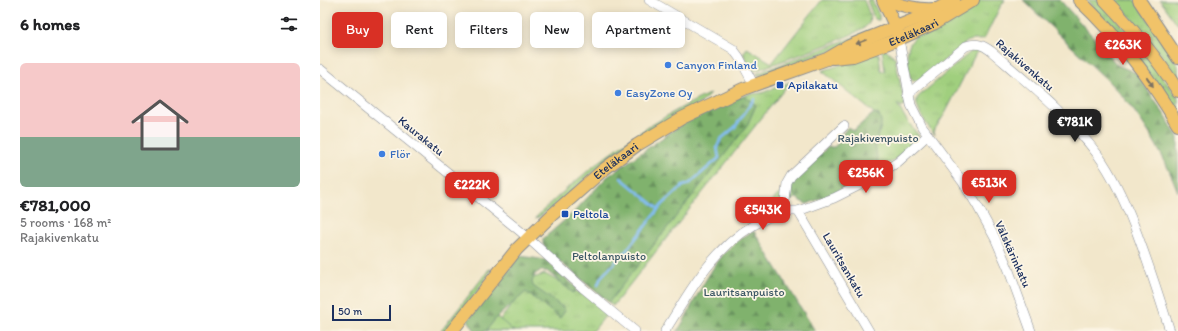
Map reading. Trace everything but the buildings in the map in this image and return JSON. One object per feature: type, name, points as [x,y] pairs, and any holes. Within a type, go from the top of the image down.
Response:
[{"type":"main road","points":[[883,0],[897,34]]},
{"type":"main road","points":[[888,0],[907,8],[940,8]]},
{"type":"main road","name":"Eteläkaari","points":[[452,331],[517,249],[588,182],[637,145],[682,118],[754,85],[827,58],[853,56],[897,34],[954,0]]},
{"type":"main road","name":"Eteläkaari","points":[[897,34],[935,23],[973,0]]},
{"type":"main road","points":[[1079,0],[1132,58],[1178,124]]},
{"type":"main road","points":[[1104,0],[1148,48],[1178,91]]},
{"type":"main road","points":[[1139,0],[1178,58]]},
{"type":"street","points":[[649,0],[733,49],[754,85]]},
{"type":"street","name":"Välskärinkatu","points":[[897,34],[911,105],[928,136],[943,153],[962,181],[995,238],[1008,268],[1030,331]]},
{"type":"street","name":"Rajakivenkatu","points":[[908,94],[966,46],[977,44],[992,51],[1050,103],[1085,138],[1099,156],[1124,200],[1139,238],[1170,331]]},
{"type":"street","name":"Kaurakatu","points":[[320,69],[528,238],[583,288],[635,331]]},
{"type":"street","points":[[784,211],[787,183],[791,176],[844,126]]},
{"type":"street","points":[[665,331],[700,275],[721,251],[747,229],[784,211],[798,211],[834,198],[868,181],[898,162],[928,136]]},
{"type":"street","name":"Lauritsankatu","points":[[798,211],[869,331]]},
{"type":"green space","points":[[822,0],[864,0],[870,21],[864,28],[852,34],[796,56],[754,71],[752,70],[743,54],[747,48],[772,63]]},
{"type":"green space","points":[[867,0],[872,0],[879,15],[879,20],[874,18]]},
{"type":"green space","points":[[979,0],[1005,0],[984,39],[968,41],[927,75],[913,81],[910,77],[907,55],[909,46],[916,36]]},
{"type":"green space","points":[[1023,0],[1060,0],[1117,65],[1136,73],[1166,117],[1178,138],[1178,192],[1156,145],[1143,123],[1127,102],[1103,76]]},
{"type":"green space","points":[[1087,0],[1098,0],[1128,32],[1176,95],[1178,99],[1178,115]]},
{"type":"green space","points":[[1114,0],[1135,0],[1178,66],[1178,79],[1137,24]]},
{"type":"green space","points":[[1160,0],[1178,0],[1178,25],[1176,22]]},
{"type":"green space","points":[[869,30],[872,33],[862,39],[765,75],[756,74],[859,35]]},
{"type":"green space","name":"Rajakivenpuisto","points":[[882,49],[891,53],[895,58],[905,105],[901,107],[897,104],[918,135],[918,138],[903,154],[876,172],[766,208],[764,207],[874,113],[822,71],[875,53],[879,54],[881,70],[885,72]]},
{"type":"green space","points":[[974,49],[979,49],[983,52],[979,51],[976,53],[946,112],[935,129],[935,135],[919,111],[917,106],[918,97]]},
{"type":"green space","name":"Peltolanpuisto","points":[[790,82],[613,306],[564,265],[756,105],[744,96],[762,93]]},
{"type":"green space","points":[[711,93],[702,102],[600,166],[556,204],[539,217],[535,218],[596,164],[618,148],[663,118]]},
{"type":"green space","points":[[744,96],[756,105],[747,126],[609,302],[547,251],[543,245],[543,239],[573,213],[607,177],[685,122],[727,101]]},
{"type":"green space","points":[[874,113],[879,115],[881,119],[876,143],[878,165],[876,172],[845,189],[807,204],[798,199],[790,185],[793,179],[828,147],[834,147],[842,140],[843,133],[848,127],[853,131]]},
{"type":"green space","name":"Lauritsanpuisto","points":[[754,231],[815,331],[677,331],[716,263],[733,245]]},
{"type":"green space","points":[[520,256],[546,260],[577,288],[573,293],[547,271],[540,271],[535,274],[532,282],[533,286],[564,308],[565,311],[560,318],[526,292],[497,317],[486,331],[475,331],[468,320]]},
{"type":"green space","points":[[490,268],[491,269],[484,282],[447,331],[441,331]]},
{"type":"green space","name":"Peltolanpuisto","points":[[545,274],[587,297],[588,296],[607,312],[593,331],[491,331],[533,278]]},
{"type":"green space","points":[[497,317],[514,331],[486,331]]},
{"type":"waterway","points":[[598,285],[601,277],[626,251],[661,206],[683,186],[689,184],[719,158],[717,147],[721,139],[735,127],[754,99]]},
{"type":"waterway","points":[[621,178],[659,209]]},
{"type":"place","name":"Canyon Finland","points":[[668,65]]},
{"type":"place","name":"Apilakatu","points":[[780,85]]},
{"type":"place","name":"EasyZone Oy","points":[[618,93]]},
{"type":"place","name":"Flör","points":[[382,154]]},
{"type":"place","name":"Peltola","points":[[565,214]]}]
